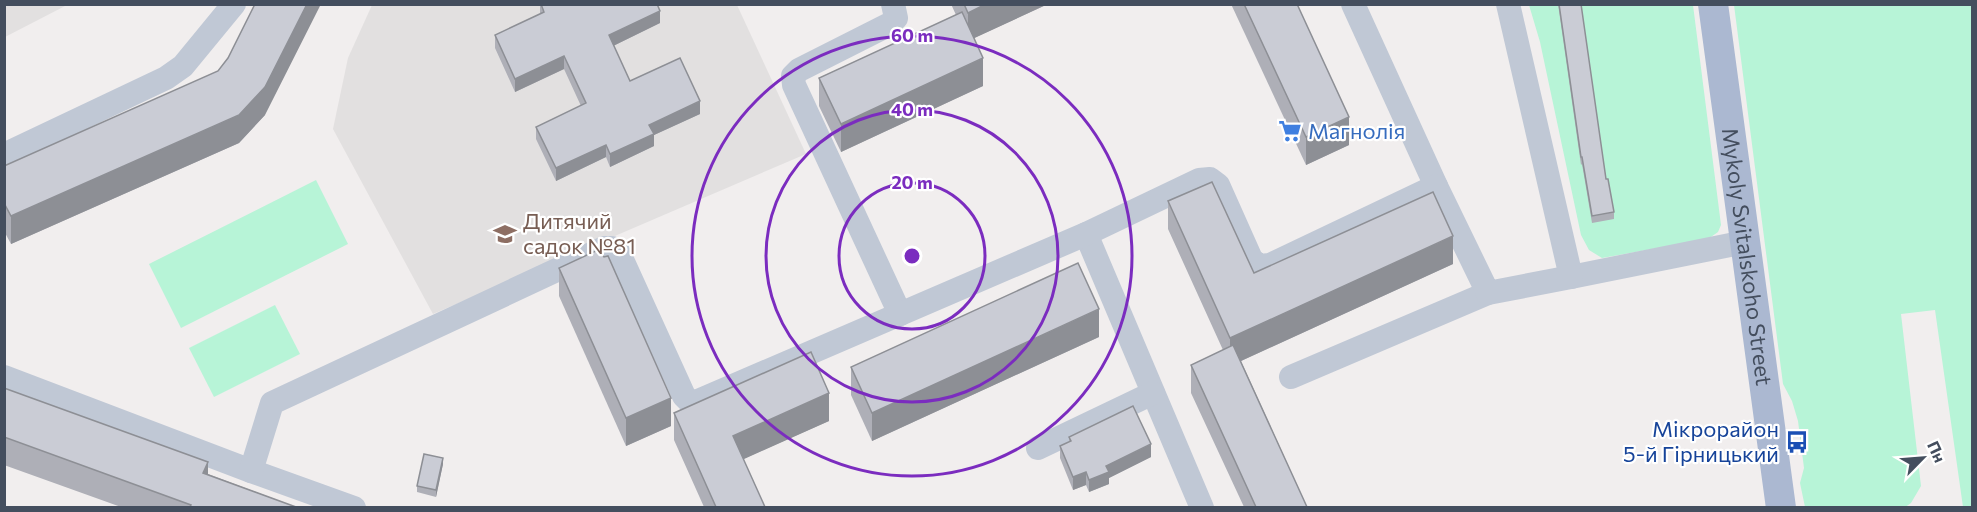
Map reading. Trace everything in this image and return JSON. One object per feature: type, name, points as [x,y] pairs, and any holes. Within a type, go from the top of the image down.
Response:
[{"type":"main road","name":"Mykoly Svitalskoho Street","points":[[1713,4],[1781,507]]},
{"type":"street","points":[[4,155],[166,78],[183,66],[234,4]]},
{"type":"street","points":[[892,4],[896,18],[890,24],[799,70],[794,76],[794,85],[900,314]]},
{"type":"street","points":[[1353,4],[1436,186],[1488,292]]},
{"type":"street","points":[[1508,4],[1571,277]]},
{"type":"street","points":[[251,471],[272,403],[604,248],[612,248],[619,253],[684,396],[690,402],[698,401],[1086,234],[1199,180],[1210,179],[1218,185],[1251,259],[1258,266],[1270,265],[1436,186]]},
{"type":"street","points":[[1086,234],[1202,507]]},
{"type":"street","points":[[1291,377],[1488,292],[1746,242]]},
{"type":"street","points":[[5,377],[251,471],[354,507]]},
{"type":"street","points":[[1038,448],[1153,393]]},
{"type":"shaded area","points":[[5,4],[67,4],[67,5],[5,37]]},
{"type":"shaded area","name":"Дитячий садок №81","points":[[372,5],[737,5],[806,154],[433,314],[333,129],[348,58]]},
{"type":"green space","points":[[1529,5],[1693,5],[1721,225],[1718,232],[1708,239],[1602,258],[1589,250],[1581,235],[1540,42]]},
{"type":"green space","points":[[1734,5],[1972,5],[1972,507],[1963,507],[1935,310],[1901,314],[1921,486],[1911,503],[1904,508],[1805,507],[1800,483],[1804,468],[1798,421],[1792,401],[1783,384]]},
{"type":"green space","points":[[316,180],[348,244],[181,328],[149,264]]},
{"type":"green space","points":[[275,305],[300,354],[214,397],[189,348]]},
{"type":"building","points":[[255,4],[307,4],[265,87],[239,115],[11,216],[4,203],[4,166],[218,71],[228,58]]},
{"type":"building","points":[[541,4],[657,4],[660,11],[609,35],[630,81],[680,58],[700,101],[649,125],[654,134],[610,154],[606,145],[556,168],[536,127],[586,103],[564,56],[515,79],[495,35],[544,12]]},
{"type":"building","points":[[964,4],[986,4],[968,13]]},
{"type":"building","points":[[1244,4],[1297,4],[1349,117],[1306,137]]},
{"type":"building","points":[[1559,4],[1581,4],[1606,179],[1608,179],[1614,212],[1592,216]]},
{"type":"building","points":[[962,12],[983,58],[841,124],[819,78]]},
{"type":"building","points":[[1212,182],[1254,273],[1433,192],[1453,236],[1230,338],[1168,201]]},
{"type":"building","points":[[600,249],[604,257],[608,256],[671,398],[626,418],[559,268]]},
{"type":"building","points":[[1078,263],[1099,309],[872,413],[851,367]]},
{"type":"building","points":[[1233,345],[1307,507],[1256,507],[1191,365]]},
{"type":"building","points":[[811,352],[829,393],[733,436],[765,507],[716,507],[674,413]]},
{"type":"building","points":[[4,388],[208,462],[203,473],[296,507],[190,507],[191,505],[4,437]]},
{"type":"building","points":[[1133,406],[1151,444],[1106,466],[1109,472],[1089,480],[1086,472],[1073,477],[1060,446],[1071,441],[1069,437]]},
{"type":"building","points":[[424,454],[443,458],[436,490],[417,486]]},
{"type":"place","name":"Магнолія","points":[[1290,131]]},
{"type":"place","name":"Дитячий садок №81","points":[[505,234]]},
{"type":"place","name":"Мiкрорайон 5-й Гiрницький","points":[[1797,442]]}]
